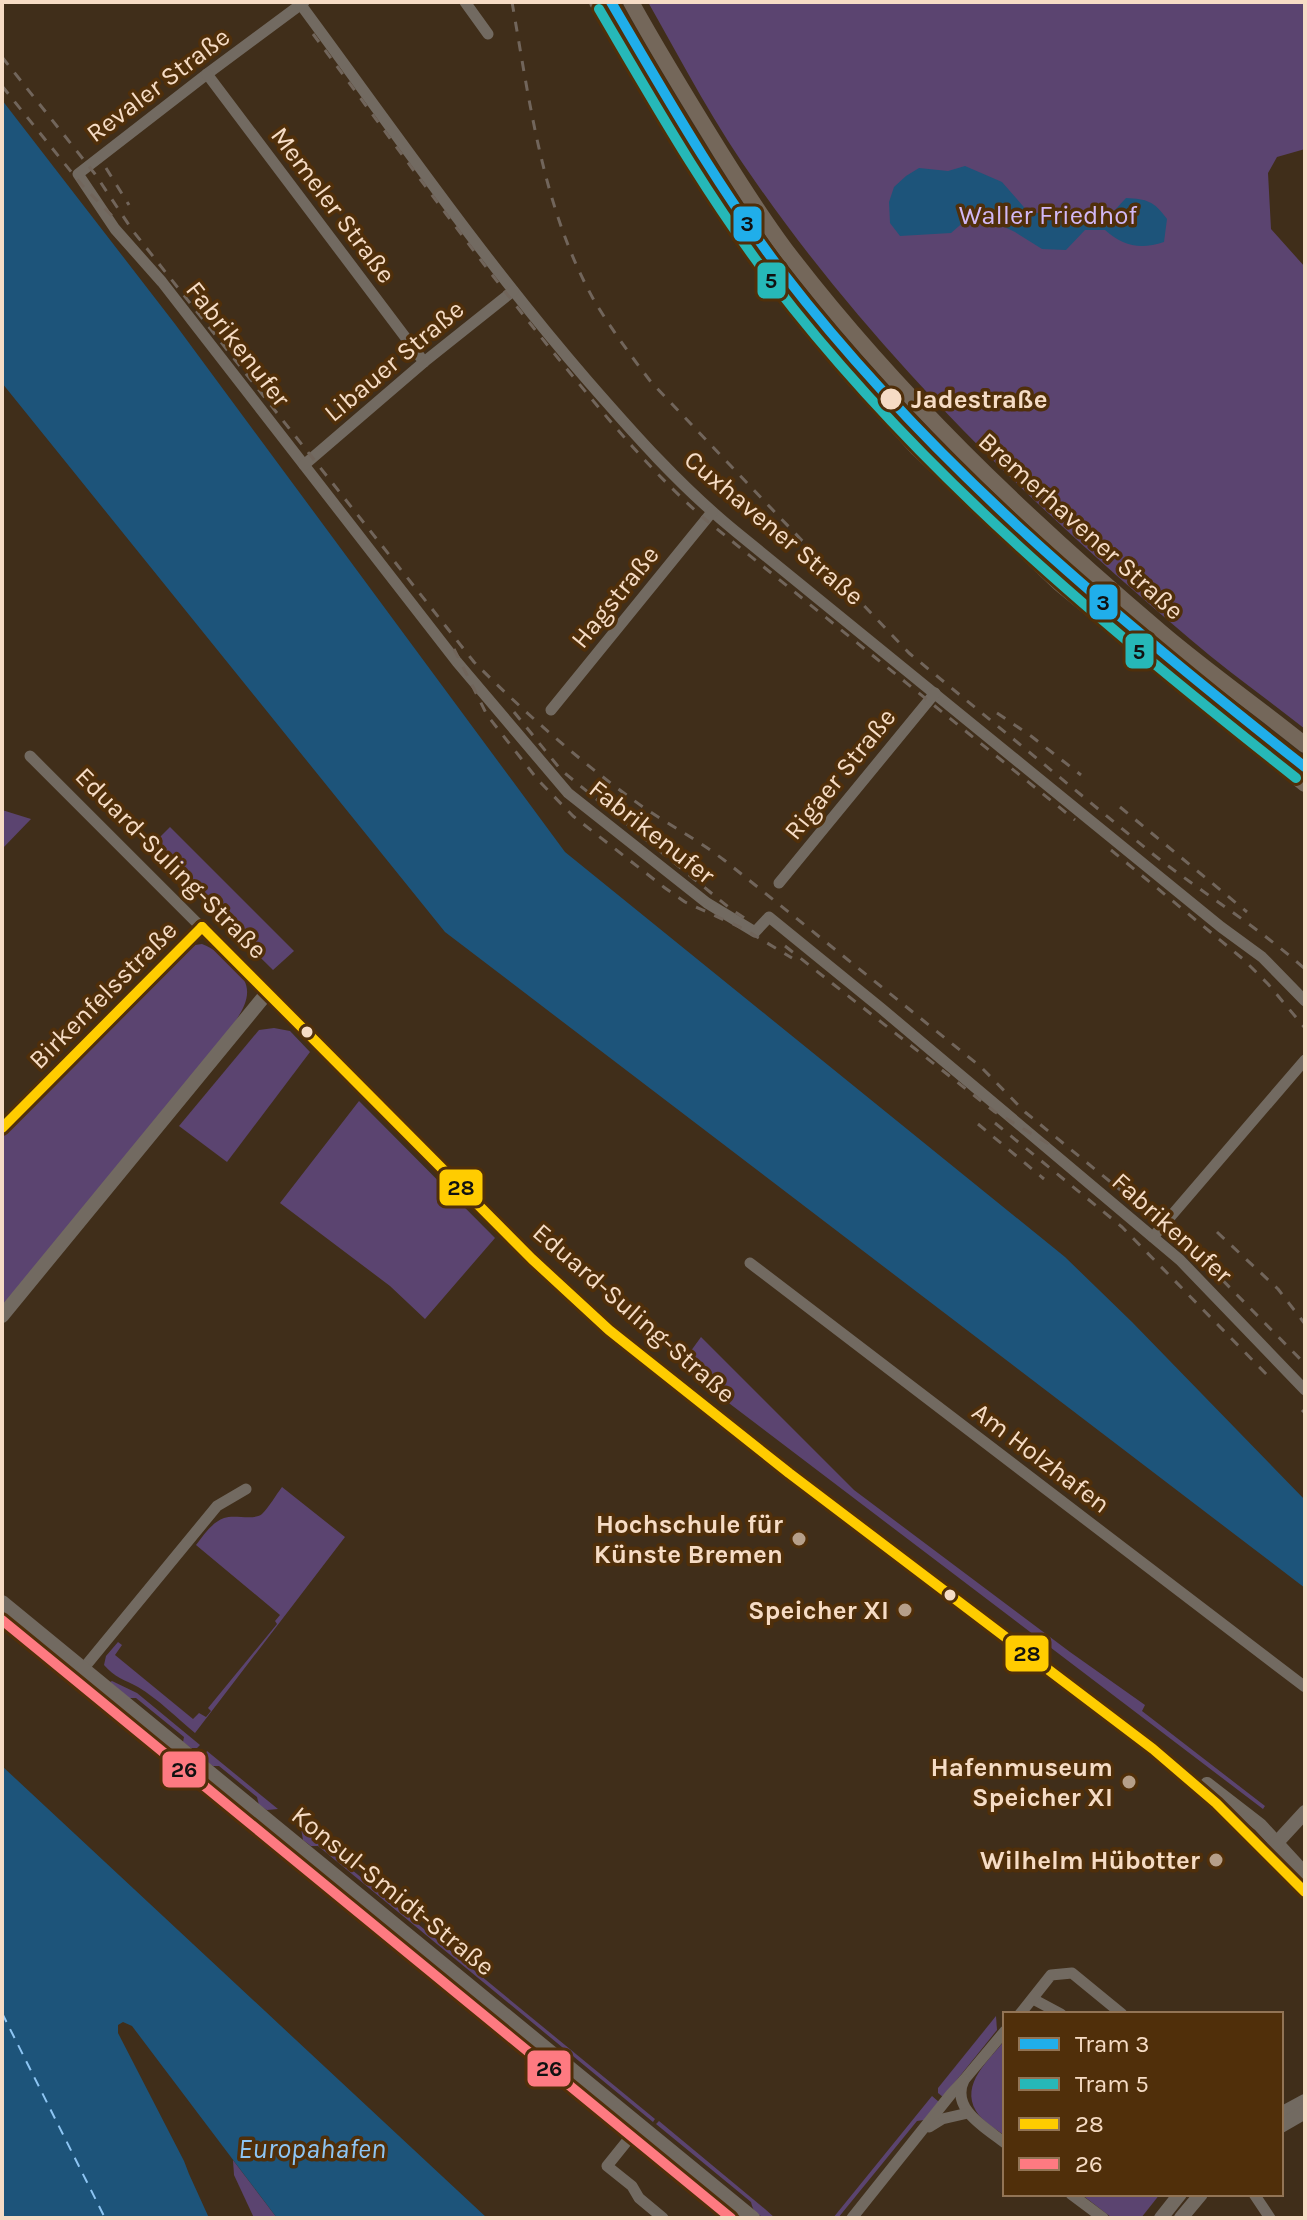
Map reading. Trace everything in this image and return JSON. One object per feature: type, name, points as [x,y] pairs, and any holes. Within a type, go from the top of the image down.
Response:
[{"type":"main road","name":"Bremerhavener Straße","points":[[597,2],[714,196],[765,271],[851,376],[918,449],[1059,583],[1305,784]]},
{"type":"main road","name":"Bremerhavener Straße","points":[[631,2],[672,75],[758,211],[843,321],[902,388],[1073,557],[1165,635],[1305,745]]},
{"type":"street","points":[[465,2],[488,34]]},
{"type":"street","name":"Revaler Straße","points":[[78,174],[302,3]]},
{"type":"street","name":"Cuxhavener Straße","points":[[302,3],[513,291],[641,443],[677,480],[712,512],[1221,927],[1262,957],[1305,1001]]},
{"type":"street","name":"Memeler Straße","points":[[207,74],[424,362]]},
{"type":"street","name":"Fabrikenufer","points":[[78,174],[115,229],[162,282],[457,662],[568,793],[707,903],[755,932],[769,917],[1180,1260],[1305,1390]]},
{"type":"street","name":"Libauer Straße","points":[[304,465],[513,291]]},
{"type":"street","name":"Hagstraße","points":[[551,710],[712,512]]},
{"type":"street","name":"Rigaer Straße","points":[[779,883],[935,693]]},
{"type":"street","name":"Eduard-Suling-Straße","points":[[30,756],[532,1259],[609,1330],[789,1473],[1153,1749],[1305,1874]]},
{"type":"street","name":"Birkenfelsstraße","points":[[2,1128],[202,927]]},
{"type":"street","points":[[2,1316],[267,993]]},
{"type":"street","points":[[1153,1237],[1305,1060]]},
{"type":"street","name":"Am Holzhafen","points":[[750,1263],[1305,1687]]},
{"type":"street","points":[[83,1669],[217,1506],[246,1489]]},
{"type":"street","name":"Konsul-Smidt-Straße","points":[[2,1602],[753,2218]]},
{"type":"street","points":[[1272,1849],[1305,1812]]},
{"type":"street","name":"Eduard-Suling-Straße","points":[[1272,1849],[1305,1892]]},
{"type":"street","points":[[1022,2012],[1051,1975],[1072,1973],[1120,2012]]},
{"type":"street","points":[[1033,1999],[1057,2012]]},
{"type":"street","points":[[852,2218],[1003,2033]]},
{"type":"street","points":[[964,2080],[961,2095],[968,2113],[1003,2141]]},
{"type":"street","points":[[1283,2113],[1305,2101]]},
{"type":"street","points":[[1283,2125],[1305,2112]]},
{"type":"street","points":[[922,2132],[942,2119],[968,2113]]},
{"type":"street","points":[[640,2125],[607,2166],[663,2218]]},
{"type":"street","points":[[1074,2196],[1103,2218]]},
{"type":"street","points":[[1161,2218],[1178,2196]]},
{"type":"street","points":[[1181,2218],[1199,2196]]},
{"type":"street","points":[[1255,2196],[1270,2218]]},
{"type":"green space","name":"Waller Friedhof","points":[[648,2],[1305,2],[1305,149],[1277,157],[1268,173],[1271,229],[1305,267],[1305,729],[1204,651],[1130,588],[1015,481],[905,368],[853,309],[757,184],[714,118]]},
{"type":"green space","points":[[2,810],[31,819],[2,849]]},
{"type":"green space","points":[[170,827],[294,951],[273,970],[149,848]]},
{"type":"green space","points":[[202,944],[219,954],[242,976],[247,993],[242,1009],[226,1035],[2,1308],[2,1136],[188,950]]},
{"type":"green space","points":[[274,1028],[290,1031],[310,1052],[227,1162],[179,1126],[259,1030]]},
{"type":"green space","points":[[359,1101],[495,1238],[425,1319],[390,1286],[280,1203]]},
{"type":"green space","points":[[701,1337],[854,1490],[1145,1705],[1142,1711],[1265,1806],[1263,1809],[680,1366]]},
{"type":"green space","points":[[282,1487],[345,1537],[195,1733],[153,1697],[112,1673],[104,1665],[106,1656],[118,1642],[122,1645],[115,1655],[193,1719],[199,1713],[206,1717],[211,1711],[208,1708],[277,1624],[275,1621],[280,1615],[196,1545],[219,1520],[262,1514]]},
{"type":"green space","points":[[112,1681],[137,1693],[200,1745],[191,1748],[183,1742],[184,1737],[136,1698],[129,1698]]},
{"type":"green space","points":[[207,1751],[278,1809],[267,1810],[259,1805],[257,1797],[219,1766],[207,1762]]},
{"type":"green space","points":[[301,1828],[655,2119],[653,2122],[318,1846],[311,1846],[303,1840]]},
{"type":"green space","points":[[996,2016],[997,2030],[943,2097],[938,2093],[938,2088]]},
{"type":"green space","points":[[1003,2042],[1003,2134],[979,2115],[972,2101],[974,2082]]},
{"type":"green space","points":[[932,2096],[939,2102],[924,2120],[917,2121],[838,2218],[833,2218]]},
{"type":"green space","points":[[659,2121],[775,2218],[756,2213],[751,2202],[656,2124]]},
{"type":"green space","points":[[233,2160],[277,2218],[254,2218],[234,2175]]},
{"type":"green space","points":[[1084,2196],[1158,2196],[1141,2218],[1112,2218]]},
{"type":"water","points":[[2,100],[175,324],[565,852],[1065,1257],[1132,1322],[1305,1500],[1305,1588],[445,932],[2,383]]},
{"type":"water","points":[[965,166],[1002,182],[1029,213],[1064,212],[1100,220],[1110,215],[1126,198],[1150,202],[1167,219],[1164,242],[1132,245],[1118,240],[1105,230],[1085,230],[1066,250],[1042,249],[990,220],[966,220],[951,233],[900,236],[890,223],[889,202],[894,187],[919,168],[948,171]]},
{"type":"water","name":"Europahafen","points":[[2,1766],[487,2218],[277,2218],[132,2026],[123,2022],[118,2025],[118,2033],[184,2161],[209,2218],[2,2218]]},
{"type":"ferry route","points":[[2,2013],[105,2218]]},
{"type":"railway","points":[[512,2],[541,156],[563,231],[595,302],[651,382],[909,653],[1154,855],[1305,969]]},
{"type":"railway","points":[[313,34],[530,323],[613,424],[667,483],[706,520],[1075,820]]},
{"type":"railway","points":[[2,57],[95,174],[133,231],[474,662],[591,767],[643,807],[724,860],[981,1067],[1025,1112],[1190,1247],[1305,1364]]},
{"type":"railway","points":[[2,86],[81,184],[116,220]]},
{"type":"railway","points":[[106,168],[129,205]]},
{"type":"railway","points":[[454,649],[487,715],[538,780],[573,816],[685,902],[744,929],[792,958]]},
{"type":"railway","points":[[514,712],[561,770],[749,921]]},
{"type":"railway","points":[[997,713],[1081,775]]},
{"type":"railway","points":[[1120,807],[1247,912]]},
{"type":"railway","points":[[1111,850],[1243,959],[1305,1028]]},
{"type":"railway","points":[[785,946],[995,1112],[1054,1147]]},
{"type":"railway","points":[[995,1123],[1122,1227],[1273,1381]]},
{"type":"railway","points":[[978,1124],[1044,1179]]},
{"type":"railway","points":[[1217,1232],[1278,1289],[1305,1324]]},
{"type":"railway","points":[[1302,1410],[1305,1413]]},
{"type":"tram line","name":"3","points":[[611,2],[693,140],[759,241],[840,343],[900,410],[1028,536],[1096,596],[1305,767]]},
{"type":"tram line","name":"5","points":[[599,9],[681,147],[747,248],[828,351],[888,418],[1018,545],[1155,664],[1296,778]]},
{"type":"transit line","name":"28","points":[[202,927],[532,1259],[609,1330],[789,1473],[1153,1749],[1216,1803],[1305,1892]]},
{"type":"transit line","name":"28","points":[[2,1128],[202,927]]},
{"type":"transit line","name":"26","points":[[2,1620],[731,2218]]},
{"type":"place","name":"Jadestraße","points":[[891,399]]},
{"type":"place","name":"Hochschule für Künste Bremen","points":[[799,1539]]},
{"type":"place","name":"Speicher XI","points":[[905,1610]]},
{"type":"place","name":"Hafenmuseum Speicher XI","points":[[1129,1782]]},
{"type":"place","name":"Wilhelm Hübotter","points":[[1216,1860]]}]
